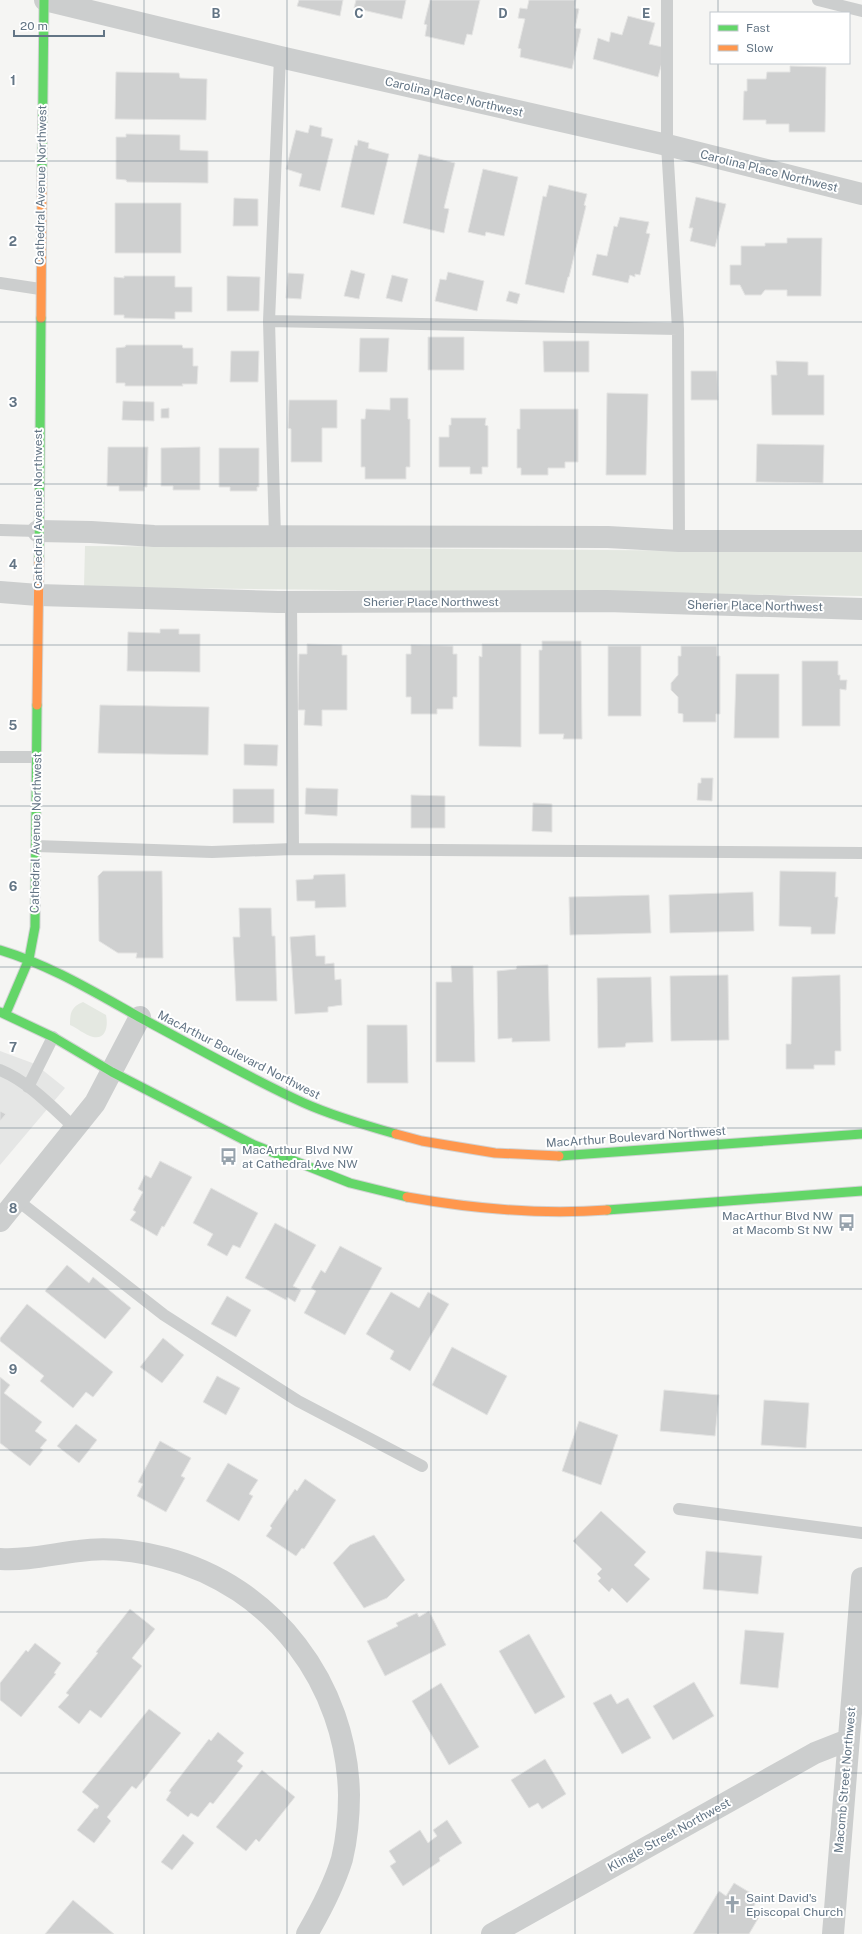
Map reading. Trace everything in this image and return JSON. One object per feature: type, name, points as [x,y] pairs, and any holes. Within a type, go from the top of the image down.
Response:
[{"type":"main road","name":"Cathedral Avenue Northwest","points":[[3,1012],[29,959],[35,927],[44,0]]},
{"type":"main road","name":"MacArthur Boulevard Northwest","points":[[0,950],[29,959],[67,977],[282,1092],[327,1112],[398,1135],[471,1150],[570,1156],[862,1134]]},
{"type":"main road","points":[[3,1012],[53,1038],[112,1072],[252,1144],[304,1166],[350,1183],[408,1197],[462,1207],[516,1212],[570,1213],[862,1191]]},
{"type":"street","name":"Carolina Place Northwest","points":[[44,0],[280,57],[667,145],[862,194]]},
{"type":"street","points":[[38,531],[91,532],[154,536],[608,537],[679,541],[862,541]]},
{"type":"street","name":"Sherier Place Northwest","points":[[0,592],[38,595],[291,602],[607,601],[862,609]]},
{"type":"street","points":[[7,1208],[95,1103],[140,1017]]},
{"type":"street","points":[[0,1559],[22,1560],[80,1550],[144,1553],[165,1558],[205,1572],[242,1593],[275,1619],[293,1639],[321,1682],[332,1706],[343,1743],[349,1781],[347,1833],[342,1858],[328,1896],[307,1934]]},
{"type":"street","name":"Macomb Street Northwest","points":[[833,1934],[862,1578]]},
{"type":"street","name":"Klingle Street Northwest","points":[[492,1934],[815,1753],[848,1740]]},
{"type":"lane","points":[[667,0],[667,145],[678,329],[679,541]]},
{"type":"lane","points":[[818,0],[862,11]]},
{"type":"lane","points":[[275,537],[268,322],[280,57]]},
{"type":"lane","points":[[0,283],[40,289]]},
{"type":"lane","points":[[268,322],[678,329]]},
{"type":"lane","points":[[0,530],[38,531]]},
{"type":"lane","points":[[291,602],[293,849]]},
{"type":"lane","points":[[0,757],[36,757]]},
{"type":"lane","points":[[36,846],[212,852],[293,849],[862,853]]},
{"type":"lane","points":[[28,1087],[53,1038]]},
{"type":"lane","points":[[0,1070],[28,1087],[75,1128]]},
{"type":"lane","points":[[7,1208],[164,1315],[298,1401],[422,1466]]},
{"type":"lane","points":[[679,1509],[862,1533]]},
{"type":"shaded area","points":[[85,546],[862,552],[862,596],[84,587]]},
{"type":"shaded area","points":[[83,1002],[106,1015],[106,1030],[101,1036],[90,1036],[70,1025],[72,1011],[76,1006]]},
{"type":"shaded area","points":[[0,1051],[35,1064],[65,1088],[0,1165]]},
{"type":"building","points":[[299,0],[343,0],[340,16],[297,6]]},
{"type":"building","points":[[356,0],[406,0],[402,19],[354,8]]},
{"type":"building","points":[[430,0],[480,0],[472,35],[467,34],[464,45],[425,36],[427,25],[424,24]]},
{"type":"building","points":[[529,0],[576,0],[575,8],[579,9],[575,28],[581,29],[572,69],[520,57],[521,49],[518,48],[525,19],[518,18],[520,8],[527,9]]},
{"type":"building","points":[[628,16],[655,23],[649,44],[666,48],[658,77],[593,59],[598,38],[609,42],[611,32],[622,35]]},
{"type":"building","points":[[790,66],[826,67],[825,132],[789,132],[789,124],[766,124],[766,120],[743,120],[744,91],[747,91],[747,79],[766,79],[767,72],[790,72]]},
{"type":"building","points":[[116,72],[179,73],[180,78],[207,79],[206,120],[115,119]]},
{"type":"building","points":[[310,125],[322,128],[321,136],[333,139],[320,191],[299,186],[302,174],[286,169],[296,130],[308,133]]},
{"type":"building","points":[[126,134],[180,135],[180,150],[208,151],[208,183],[127,182],[126,180],[116,179],[116,137],[126,137]]},
{"type":"building","points":[[358,140],[369,143],[368,148],[389,154],[374,215],[341,207],[355,145],[357,146]]},
{"type":"building","points":[[419,154],[455,163],[444,208],[449,209],[444,233],[403,223]]},
{"type":"building","points":[[483,169],[518,177],[504,236],[486,232],[485,236],[468,232]]},
{"type":"building","points":[[549,185],[587,194],[584,205],[586,206],[564,293],[525,284],[543,196],[546,197]]},
{"type":"building","points":[[696,197],[726,204],[715,247],[690,241],[693,228],[689,228]]},
{"type":"building","points":[[234,198],[258,199],[258,226],[233,226]]},
{"type":"building","points":[[115,203],[181,203],[181,253],[115,253]]},
{"type":"building","points":[[620,217],[649,222],[646,233],[650,234],[640,275],[635,274],[635,277],[630,275],[628,283],[592,275],[597,254],[607,256],[614,226],[617,227]]},
{"type":"building","points":[[787,238],[822,238],[821,296],[787,296],[787,290],[765,290],[761,295],[745,295],[740,285],[730,285],[730,265],[741,265],[741,246],[765,246],[765,243],[787,243]]},
{"type":"building","points":[[351,270],[365,274],[359,299],[344,296]]},
{"type":"building","points":[[448,272],[484,281],[477,311],[435,301],[440,279],[446,280]]},
{"type":"building","points":[[288,273],[304,274],[301,299],[286,298]]},
{"type":"building","points":[[392,275],[408,279],[402,302],[386,298]]},
{"type":"building","points":[[124,276],[175,276],[175,287],[192,287],[192,312],[175,312],[175,319],[124,318],[124,315],[114,315],[114,277],[124,278]]},
{"type":"building","points":[[227,276],[260,277],[259,311],[227,311]]},
{"type":"building","points":[[509,291],[520,294],[517,304],[506,301]]},
{"type":"building","points":[[428,337],[464,337],[464,370],[428,370]]},
{"type":"building","points":[[360,338],[389,338],[387,372],[359,372]]},
{"type":"building","points":[[543,341],[589,341],[589,372],[544,372]]},
{"type":"building","points":[[126,345],[182,345],[183,348],[193,348],[193,366],[198,366],[197,384],[182,384],[183,386],[125,386],[125,383],[116,383],[116,348],[125,347]]},
{"type":"building","points":[[231,351],[259,351],[258,382],[230,382]]},
{"type":"building","points":[[776,361],[808,362],[808,375],[824,375],[824,415],[772,415],[771,375],[777,375]]},
{"type":"building","points":[[691,371],[717,371],[718,400],[691,400]]},
{"type":"building","points":[[607,393],[648,394],[646,475],[606,475]]},
{"type":"building","points":[[390,398],[408,398],[408,419],[410,419],[410,467],[406,467],[406,479],[365,479],[365,467],[361,467],[361,419],[365,419],[366,409],[390,410]]},
{"type":"building","points":[[289,400],[337,400],[337,428],[322,428],[322,462],[291,462],[291,429],[288,428]]},
{"type":"building","points":[[123,401],[154,402],[154,421],[122,420]]},
{"type":"building","points":[[169,408],[169,418],[161,418],[161,409]]},
{"type":"building","points":[[520,409],[578,409],[578,462],[565,462],[565,468],[548,468],[548,475],[521,475],[521,468],[517,468],[517,429],[520,429]]},
{"type":"building","points":[[451,418],[486,418],[485,425],[488,426],[488,467],[482,467],[482,474],[470,474],[470,467],[439,467],[439,437],[449,437],[449,425],[451,425]]},
{"type":"building","points":[[757,444],[824,445],[823,483],[756,482]]},
{"type":"building","points":[[108,447],[148,447],[147,487],[144,487],[144,491],[119,491],[119,486],[107,486]]},
{"type":"building","points":[[200,447],[200,490],[173,490],[173,486],[161,486],[161,448]]},
{"type":"building","points":[[219,448],[259,448],[259,487],[257,487],[257,491],[230,491],[230,487],[219,487]]},
{"type":"building","points":[[160,629],[179,629],[179,634],[200,634],[200,672],[127,671],[128,632],[160,633]]},
{"type":"building","points":[[542,641],[581,641],[582,739],[563,739],[564,734],[539,734],[539,650],[542,650]]},
{"type":"building","points":[[307,644],[342,645],[342,655],[347,655],[347,710],[322,710],[322,726],[304,725],[305,710],[298,710],[299,654],[307,654]]},
{"type":"building","points":[[482,644],[521,644],[521,747],[479,746],[479,656],[482,657]]},
{"type":"building","points":[[411,645],[453,646],[453,654],[457,654],[457,697],[453,697],[453,709],[437,709],[437,714],[411,714],[411,697],[406,697],[406,654],[411,654]]},
{"type":"building","points":[[608,646],[641,646],[641,716],[608,716]]},
{"type":"building","points":[[681,646],[717,646],[717,656],[720,656],[720,714],[716,714],[716,722],[683,722],[683,714],[678,713],[678,697],[671,690],[671,683],[678,675],[678,656],[681,656]]},
{"type":"building","points":[[802,661],[838,661],[838,675],[840,675],[840,680],[847,680],[846,690],[840,689],[840,726],[802,726]]},
{"type":"building","points":[[736,674],[779,674],[779,738],[734,738]]},
{"type":"building","points":[[100,705],[209,707],[208,755],[98,753]]},
{"type":"building","points":[[244,744],[278,745],[277,766],[244,765]]},
{"type":"building","points":[[701,778],[713,778],[712,801],[697,800],[698,783],[701,783]]},
{"type":"building","points":[[306,788],[338,789],[337,816],[305,814]]},
{"type":"building","points":[[233,789],[274,789],[274,823],[233,823]]},
{"type":"building","points":[[411,795],[445,796],[445,828],[411,828]]},
{"type":"building","points":[[533,803],[552,804],[552,832],[532,831]]},
{"type":"building","points":[[103,871],[162,871],[163,958],[136,958],[137,953],[118,953],[99,941],[98,876]]},
{"type":"building","points":[[780,871],[836,872],[835,897],[838,897],[835,934],[811,934],[811,927],[779,926]]},
{"type":"building","points":[[345,874],[346,907],[315,908],[315,901],[297,901],[296,880],[313,879],[314,875]]},
{"type":"building","points":[[753,892],[754,931],[670,933],[669,895]]},
{"type":"building","points":[[649,895],[651,933],[570,935],[569,897]]},
{"type":"building","points":[[239,908],[271,908],[272,936],[275,936],[277,1001],[236,1001],[233,937],[240,937]]},
{"type":"building","points":[[315,935],[316,956],[325,956],[325,964],[334,963],[335,980],[341,979],[342,1005],[328,1007],[328,1012],[295,1014],[290,937]]},
{"type":"building","points":[[548,965],[550,1041],[512,1042],[512,1038],[498,1039],[497,971],[516,969],[517,966]]},
{"type":"building","points":[[451,966],[473,966],[475,1062],[436,1062],[436,982],[452,982]]},
{"type":"building","points":[[728,975],[729,1040],[671,1041],[670,976]]},
{"type":"building","points":[[840,975],[841,1051],[835,1051],[835,1065],[814,1065],[814,1069],[786,1069],[786,1044],[791,1044],[792,977]]},
{"type":"building","points":[[651,977],[653,1042],[626,1043],[625,1047],[598,1048],[597,978]]},
{"type":"building","points":[[367,1025],[407,1025],[408,1083],[367,1083]]},
{"type":"building","points":[[0,1111],[6,1114],[0,1121]]},
{"type":"building","points":[[160,1161],[192,1177],[164,1227],[162,1226],[157,1236],[130,1220],[136,1212],[133,1210],[143,1192],[138,1189],[145,1175],[151,1178]]},
{"type":"building","points":[[211,1188],[258,1213],[240,1248],[233,1245],[227,1256],[207,1245],[213,1234],[193,1223]]},
{"type":"building","points":[[275,1223],[316,1245],[293,1286],[301,1290],[295,1302],[287,1297],[286,1300],[245,1278]]},
{"type":"building","points":[[340,1246],[382,1268],[345,1335],[304,1313],[316,1291],[311,1288],[321,1270],[325,1273]]},
{"type":"building","points":[[67,1265],[89,1283],[93,1277],[131,1308],[105,1339],[45,1291]]},
{"type":"building","points":[[391,1292],[419,1308],[428,1292],[449,1304],[410,1371],[390,1359],[394,1351],[366,1334]]},
{"type":"building","points":[[227,1296],[251,1310],[236,1337],[211,1324]]},
{"type":"building","points":[[27,1304],[113,1372],[93,1397],[86,1392],[73,1408],[40,1381],[44,1376],[0,1341],[0,1338]]},
{"type":"building","points":[[163,1338],[184,1355],[162,1383],[140,1367]]},
{"type":"building","points":[[452,1347],[507,1376],[487,1415],[432,1385]]},
{"type":"building","points":[[217,1376],[240,1388],[226,1415],[203,1402]]},
{"type":"building","points":[[0,1377],[10,1385],[4,1393],[42,1422],[35,1431],[47,1440],[40,1448],[43,1450],[30,1466],[0,1443]]},
{"type":"building","points":[[664,1390],[719,1395],[715,1436],[660,1431]]},
{"type":"building","points":[[764,1400],[809,1403],[806,1448],[761,1445]]},
{"type":"building","points":[[579,1421],[618,1435],[601,1485],[562,1471]]},
{"type":"building","points":[[76,1424],[97,1440],[79,1463],[57,1446]]},
{"type":"building","points":[[160,1441],[191,1458],[181,1476],[185,1478],[166,1512],[137,1496],[143,1484],[138,1482]]},
{"type":"building","points":[[228,1463],[258,1480],[249,1494],[253,1496],[239,1521],[206,1501]]},
{"type":"building","points":[[305,1479],[336,1500],[304,1549],[302,1548],[296,1556],[266,1536],[272,1528],[270,1526],[295,1489],[297,1491]]},
{"type":"building","points":[[601,1511],[646,1552],[634,1565],[650,1579],[627,1603],[612,1588],[609,1592],[598,1581],[601,1578],[597,1574],[602,1569],[573,1541]]},
{"type":"building","points":[[374,1535],[405,1580],[387,1598],[364,1608],[333,1563],[350,1545]]},
{"type":"building","points":[[706,1551],[762,1556],[758,1594],[703,1589]]},
{"type":"building","points":[[130,1609],[155,1629],[132,1658],[142,1666],[101,1718],[90,1710],[79,1724],[58,1707],[69,1695],[66,1693],[98,1653],[96,1652]]},
{"type":"building","points":[[429,1611],[446,1645],[385,1676],[367,1641],[398,1626],[396,1623],[417,1613],[419,1617]]},
{"type":"building","points":[[745,1630],[784,1633],[778,1688],[740,1684]]},
{"type":"building","points":[[529,1634],[565,1697],[535,1714],[499,1651]]},
{"type":"building","points":[[35,1643],[61,1663],[54,1673],[56,1674],[21,1717],[0,1700],[0,1683],[26,1650],[28,1652]]},
{"type":"building","points":[[694,1682],[714,1716],[673,1740],[653,1706]]},
{"type":"building","points":[[441,1683],[479,1747],[449,1765],[412,1701]]},
{"type":"building","points":[[611,1694],[617,1704],[628,1698],[651,1738],[622,1754],[593,1703]]},
{"type":"building","points":[[149,1709],[181,1733],[136,1789],[132,1786],[107,1817],[111,1821],[94,1843],[77,1830],[95,1808],[97,1809],[99,1806],[82,1792]]},
{"type":"building","points":[[218,1732],[244,1753],[237,1761],[243,1766],[213,1804],[210,1802],[198,1817],[191,1813],[188,1817],[166,1800],[171,1792],[169,1791],[209,1739],[211,1741]]},
{"type":"building","points":[[545,1759],[566,1794],[542,1809],[538,1803],[529,1808],[511,1780]]},
{"type":"building","points":[[262,1770],[295,1797],[259,1842],[256,1839],[246,1851],[216,1827]]},
{"type":"building","points":[[447,1820],[462,1843],[439,1858],[440,1861],[403,1886],[390,1866],[396,1862],[389,1851],[420,1830],[428,1843],[437,1836],[433,1830]]},
{"type":"building","points":[[183,1834],[194,1843],[172,1870],[161,1862]]},
{"type":"building","name":"Saint David's Episcopal Church","points":[[734,1883],[759,1898],[750,1912],[759,1917],[749,1934],[693,1934],[719,1891],[726,1896]]},
{"type":"building","points":[[73,1900],[114,1934],[45,1934]]},
{"type":"traffic: fast","points":[[42,175],[44,0]]},
{"type":"traffic: fast","points":[[39,559],[41,318]]},
{"type":"traffic: fast","points":[[6,1013],[29,959],[35,927],[37,705]]},
{"type":"traffic: fast","points":[[0,950],[54,971],[241,1072],[304,1103],[360,1124],[396,1134]]},
{"type":"traffic: fast","points":[[0,1012],[53,1037],[112,1072],[252,1144],[350,1183],[407,1197]]},
{"type":"traffic: fast","points":[[559,1156],[862,1134]]},
{"type":"traffic: fast","points":[[607,1210],[862,1191]]},
{"type":"traffic: slow","points":[[41,318],[42,175]]},
{"type":"traffic: slow","points":[[37,705],[39,559]]},
{"type":"traffic: slow","points":[[396,1134],[422,1141],[495,1153],[559,1156]]},
{"type":"traffic: slow","points":[[407,1197],[457,1205],[507,1210],[556,1212],[607,1210]]},
{"type":"place","name":"MacArthur Blvd NW at Cathedral Ave NW","points":[[229,1157]]},
{"type":"place","name":"MacArthur Blvd NW at Macomb St NW","points":[[846,1223]]},
{"type":"place","name":"Saint David's Episcopal Church","points":[[733,1905]]}]
